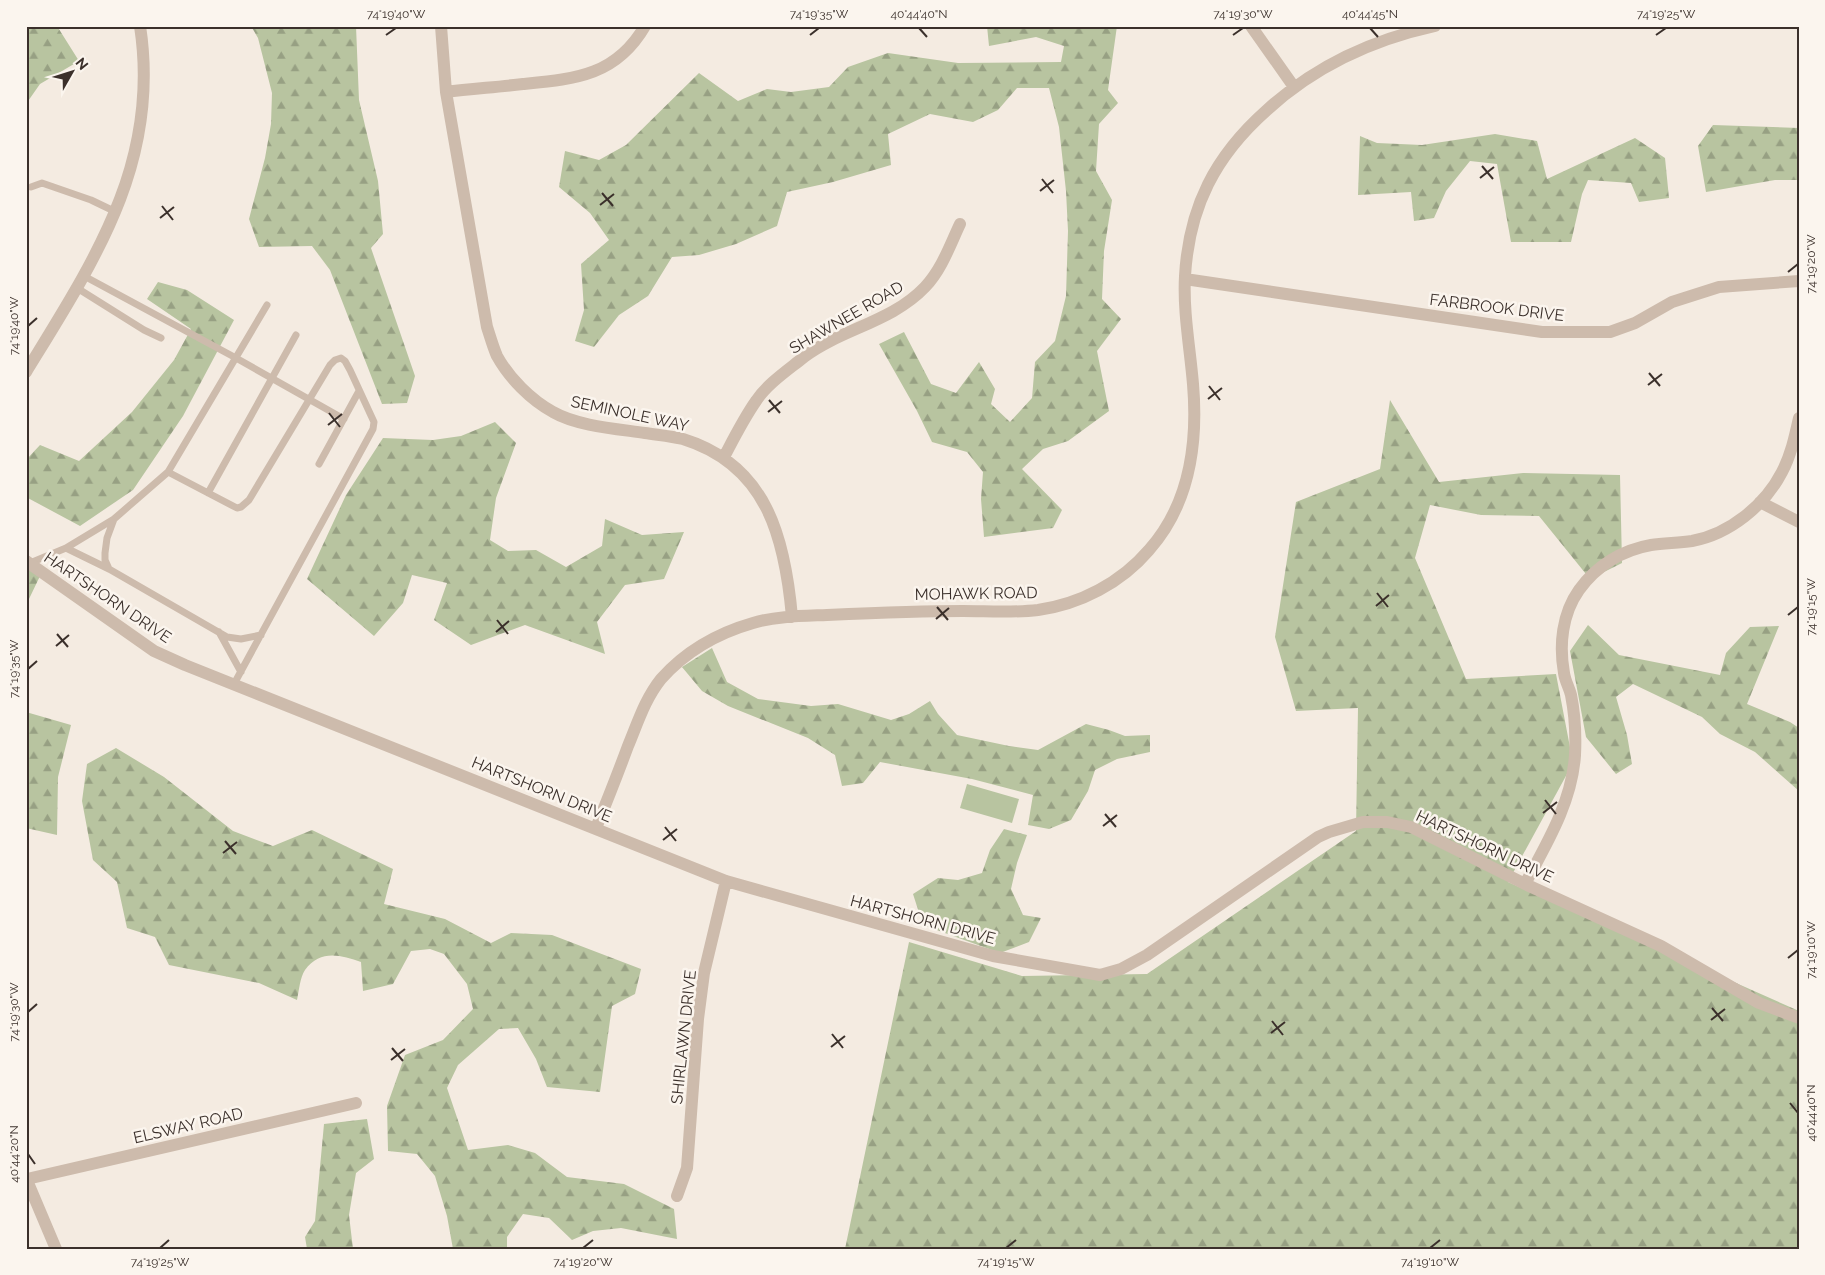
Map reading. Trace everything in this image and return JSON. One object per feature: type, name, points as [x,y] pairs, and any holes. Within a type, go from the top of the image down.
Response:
[{"type":"street","points":[[26,372],[84,276],[116,212],[130,173],[137,148],[143,107],[144,58],[140,26]]},
{"type":"street","name":"SEMINOLE WAY","points":[[441,26],[446,92],[487,327],[497,356],[512,376],[535,400],[554,413],[586,424],[682,439],[724,457],[748,479],[768,509],[786,563],[792,617]]},
{"type":"street","points":[[446,92],[567,80],[589,74],[619,57],[635,41],[645,26]]},
{"type":"street","points":[[1251,26],[1294,87]]},
{"type":"street","name":"MOHAWK ROAD","points":[[596,828],[646,700],[677,663],[698,646],[754,622],[792,617],[909,611],[1037,610],[1090,595],[1107,586],[1136,564],[1155,543],[1171,520],[1179,504],[1190,468],[1193,450],[1194,388],[1185,310],[1185,279],[1192,229],[1199,204],[1210,179],[1234,144],[1257,118],[1312,74],[1342,57],[1374,43],[1407,32],[1435,26]]},
{"type":"street","name":"SHAWNEE ROAD","points":[[724,457],[757,399],[778,379],[806,356],[834,338],[867,324],[907,303],[926,286],[942,264],[960,224]]},
{"type":"street","name":"FARBROOK DRIVE","points":[[1185,279],[1542,332],[1610,332],[1634,324],[1672,302],[1719,287],[1799,281]]},
{"type":"street","points":[[1525,884],[1559,818],[1572,778],[1575,756],[1574,714],[1570,692],[1564,675],[1561,654],[1563,632],[1569,610],[1579,591],[1601,566],[1630,550],[1652,545],[1674,544],[1695,540],[1734,524],[1760,502],[1782,472],[1792,446],[1799,418]]},
{"type":"street","points":[[1760,502],[1799,522]]},
{"type":"street","name":"HARTSHORN DRIVE","points":[[28,562],[154,651],[234,684],[726,881],[993,956],[1100,975],[1121,969],[1147,955],[1318,837],[1363,822],[1387,822],[1411,827],[1525,884],[1661,946],[1759,1003],[1799,1018]]},
{"type":"street","name":"SHIRLAWN DRIVE","points":[[677,1196],[687,1168],[698,1019],[704,973],[726,881]]},
{"type":"street","name":"ELSWAY ROAD","points":[[26,1179],[356,1103]]},
{"type":"street","points":[[26,1179],[56,1249]]},
{"type":"lane","points":[[31,188],[42,183],[91,200],[116,212]]},
{"type":"lane","points":[[84,276],[344,419]]},
{"type":"lane","points":[[77,288],[144,330],[161,338]]},
{"type":"lane","points":[[28,562],[66,548],[114,519],[168,472],[267,305]]},
{"type":"lane","points":[[208,493],[296,335]]},
{"type":"lane","points":[[168,472],[237,508],[245,504],[330,365],[335,360],[341,358],[345,361],[374,422],[373,428],[234,684]]},
{"type":"lane","points":[[319,464],[359,391]]},
{"type":"lane","points":[[109,570],[105,560],[105,553],[107,538],[114,519]]},
{"type":"lane","points":[[66,548],[219,632],[236,639],[260,636]]},
{"type":"lane","points":[[219,632],[241,672]]},
{"type":"green space","points":[[26,26],[57,26],[79,61],[40,84],[26,104]]},
{"type":"green space","points":[[251,26],[356,26],[359,100],[378,181],[383,234],[371,248],[415,376],[407,403],[382,404],[330,270],[312,246],[259,247],[249,219],[265,158],[271,124],[272,93],[258,38]]},
{"type":"green space","points":[[987,26],[1117,26],[1108,90],[1118,103],[1099,124],[1096,171],[1112,200],[1104,251],[1102,299],[1121,319],[1097,351],[1109,411],[1068,441],[1043,449],[1022,469],[1062,510],[1053,528],[984,537],[981,499],[983,472],[967,452],[932,442],[917,411],[879,344],[904,332],[931,384],[956,393],[979,362],[995,389],[991,404],[1010,422],[1032,398],[1035,362],[1055,341],[1066,296],[1068,231],[1066,191],[1059,127],[1049,88],[1017,88],[998,110],[973,122],[930,114],[888,134],[891,165],[833,182],[787,192],[777,226],[736,244],[699,255],[672,257],[648,296],[619,315],[594,347],[575,341],[584,310],[581,264],[609,240],[590,213],[559,187],[565,151],[599,160],[626,145],[699,73],[738,101],[767,89],[791,92],[829,87],[848,67],[888,53],[958,63],[1061,62],[1064,46],[1036,37],[989,46]]},
{"type":"green space","points":[[1713,125],[1799,128],[1799,180],[1775,180],[1706,192],[1698,146]]},
{"type":"green space","points":[[1495,134],[1537,141],[1547,179],[1635,138],[1665,158],[1669,198],[1639,202],[1631,183],[1588,180],[1582,194],[1571,242],[1511,242],[1497,164],[1470,161],[1446,191],[1434,218],[1414,221],[1411,192],[1358,195],[1360,136],[1377,143],[1422,145]]},
{"type":"green space","points":[[158,282],[187,290],[234,320],[183,416],[133,490],[80,526],[26,497],[26,460],[40,445],[79,461],[132,412],[174,360],[191,329],[147,299]]},
{"type":"green space","points":[[1390,400],[1439,482],[1523,473],[1620,475],[1622,563],[1590,579],[1539,516],[1481,515],[1430,505],[1415,558],[1466,679],[1556,674],[1573,763],[1508,882],[1799,1011],[1799,1249],[845,1249],[909,942],[1022,976],[1147,974],[1356,831],[1358,708],[1296,711],[1275,637],[1296,502],[1380,469]]},
{"type":"green space","points":[[495,422],[516,443],[496,498],[490,540],[508,551],[536,550],[566,567],[602,546],[605,519],[642,535],[684,532],[664,579],[625,585],[597,622],[605,654],[525,625],[471,645],[434,620],[447,583],[412,575],[403,603],[374,636],[307,579],[346,495],[383,438],[433,440],[461,436]]},
{"type":"green space","points":[[26,567],[40,576],[29,599],[26,597]]},
{"type":"green space","points":[[1588,625],[1619,655],[1720,675],[1726,653],[1750,627],[1779,626],[1747,704],[1790,722],[1799,728],[1799,791],[1755,752],[1720,734],[1702,717],[1633,684],[1616,697],[1627,735],[1632,764],[1616,774],[1586,737],[1570,651]]},
{"type":"green space","points":[[712,648],[727,682],[758,699],[811,706],[838,704],[891,720],[909,714],[930,701],[938,714],[957,735],[1038,750],[1086,724],[1125,736],[1150,735],[1150,752],[1117,759],[1095,770],[1088,791],[1071,820],[1049,829],[1028,825],[1033,795],[972,779],[880,762],[863,783],[842,786],[835,755],[808,738],[728,706],[702,691],[682,667]]},
{"type":"green space","points":[[26,712],[71,725],[58,777],[57,835],[26,828]]},
{"type":"green space","points":[[116,748],[164,777],[233,831],[273,846],[312,830],[393,869],[384,904],[445,919],[491,943],[511,933],[552,935],[641,969],[635,994],[612,1006],[600,1092],[547,1087],[536,1059],[518,1028],[499,1029],[458,1065],[447,1088],[468,1150],[508,1145],[535,1153],[567,1177],[624,1184],[674,1209],[677,1239],[621,1228],[593,1231],[572,1240],[549,1218],[523,1214],[507,1237],[507,1249],[453,1249],[447,1216],[435,1176],[417,1154],[388,1151],[387,1106],[405,1055],[443,1040],[473,1009],[467,984],[444,954],[430,949],[411,951],[393,984],[363,991],[361,962],[346,957],[324,956],[311,963],[303,973],[297,1000],[259,983],[169,965],[155,937],[127,928],[117,882],[93,860],[82,801],[87,764]]},
{"type":"green space","points":[[967,784],[1019,799],[1012,823],[960,808]]},
{"type":"green space","points":[[1004,829],[1027,835],[1017,863],[1011,889],[1023,915],[1041,918],[1029,942],[1000,953],[923,925],[913,894],[938,878],[958,880],[982,873],[990,850]]},
{"type":"green space","points":[[367,1119],[374,1159],[356,1173],[349,1215],[353,1249],[307,1249],[305,1237],[315,1221],[324,1124]]}]
